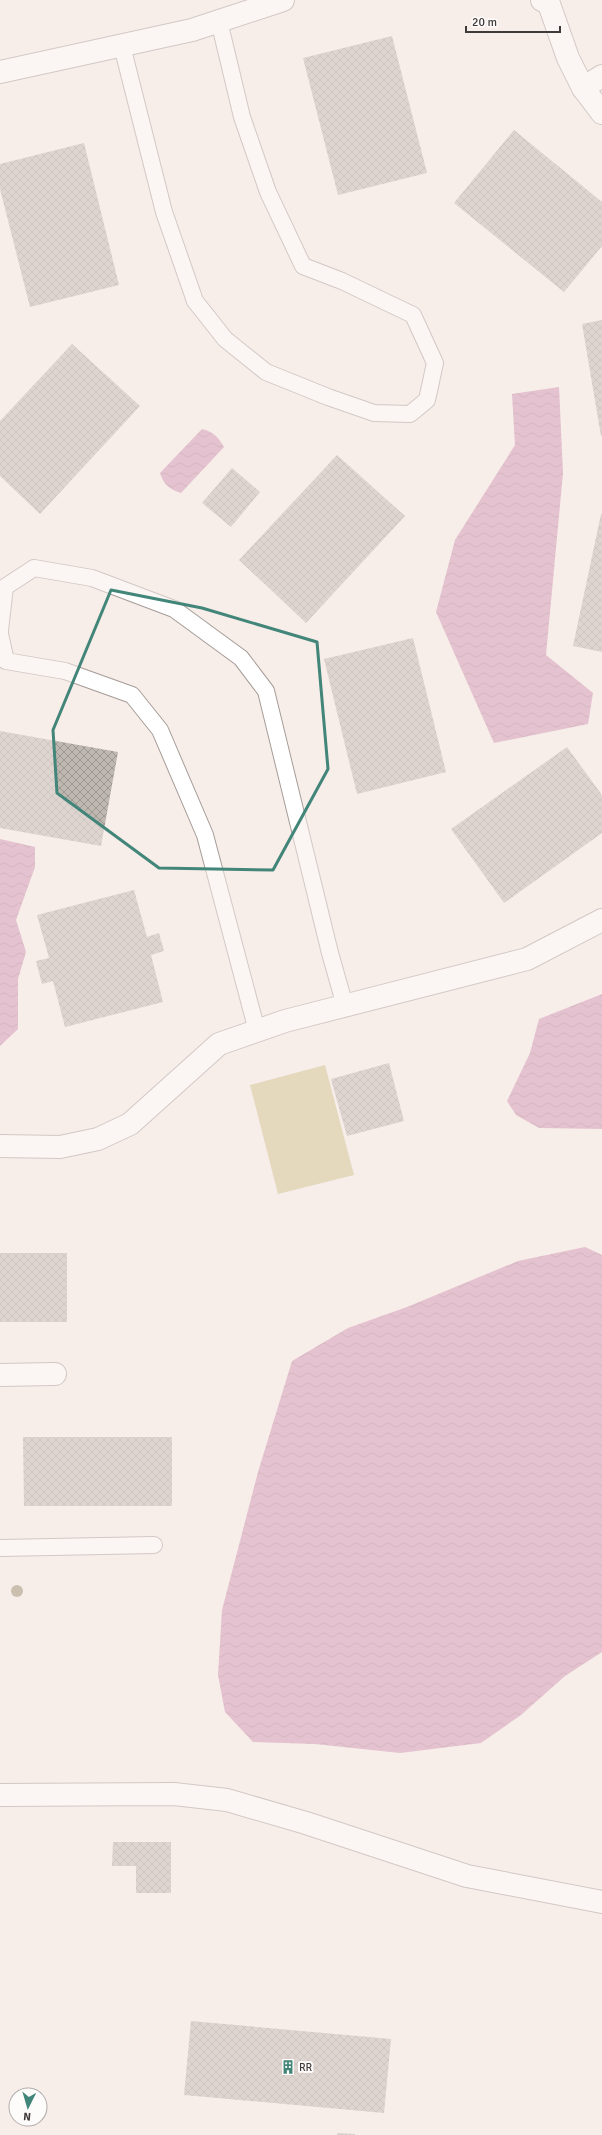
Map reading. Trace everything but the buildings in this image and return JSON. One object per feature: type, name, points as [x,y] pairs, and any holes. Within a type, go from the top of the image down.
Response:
[{"type":"street","points":[[0,72],[192,30],[283,0]]},
{"type":"street","points":[[542,0],[549,4],[568,58],[583,88],[602,113]]},
{"type":"street","points":[[583,88],[602,76]]},
{"type":"street","points":[[0,1146],[60,1147],[98,1139],[130,1124],[219,1044],[285,1021],[527,959],[602,920]]},
{"type":"street","points":[[0,1374],[55,1374]]},
{"type":"street","points":[[0,1795],[174,1794],[227,1800],[306,1823],[467,1876],[602,1902]]},
{"type":"lane","points":[[122,46],[164,212],[195,301],[225,339],[266,372],[374,413],[410,414],[427,400],[435,364],[413,315],[342,281],[303,266],[268,192],[242,118],[219,21]]},
{"type":"lane","points":[[0,630],[5,587],[34,568],[92,578],[174,609],[241,658],[266,692],[322,923],[345,1006]]},
{"type":"lane","points":[[0,634],[6,661],[65,671],[132,696],[160,730],[205,835],[258,1031]]},
{"type":"lane","points":[[0,1548],[154,1545]]},
{"type":"highlighted area","points":[[111,590],[202,608],[317,642],[328,769],[273,870],[159,868],[57,793],[53,730]]},
{"type":"shaded area","points":[[325,1065],[354,1175],[278,1194],[250,1085]]},
{"type":"water","points":[[559,387],[563,473],[546,655],[593,693],[588,724],[494,743],[436,612],[455,540],[515,445],[512,394]]},
{"type":"water","points":[[202,429],[215,435],[224,447],[181,493],[165,484],[160,473]]},
{"type":"water","points":[[0,839],[35,847],[35,867],[16,920],[26,952],[18,979],[18,1029],[0,1046]]},
{"type":"water","points":[[602,994],[602,1129],[539,1128],[516,1115],[507,1101],[530,1053],[539,1019]]},
{"type":"water","points":[[585,1247],[602,1255],[602,1652],[565,1676],[521,1715],[481,1743],[400,1753],[315,1744],[253,1742],[225,1712],[218,1675],[222,1610],[258,1472],[292,1361],[348,1328],[407,1307],[518,1261]]},
{"type":"place","name":"RR","points":[[288,2067]]}]
